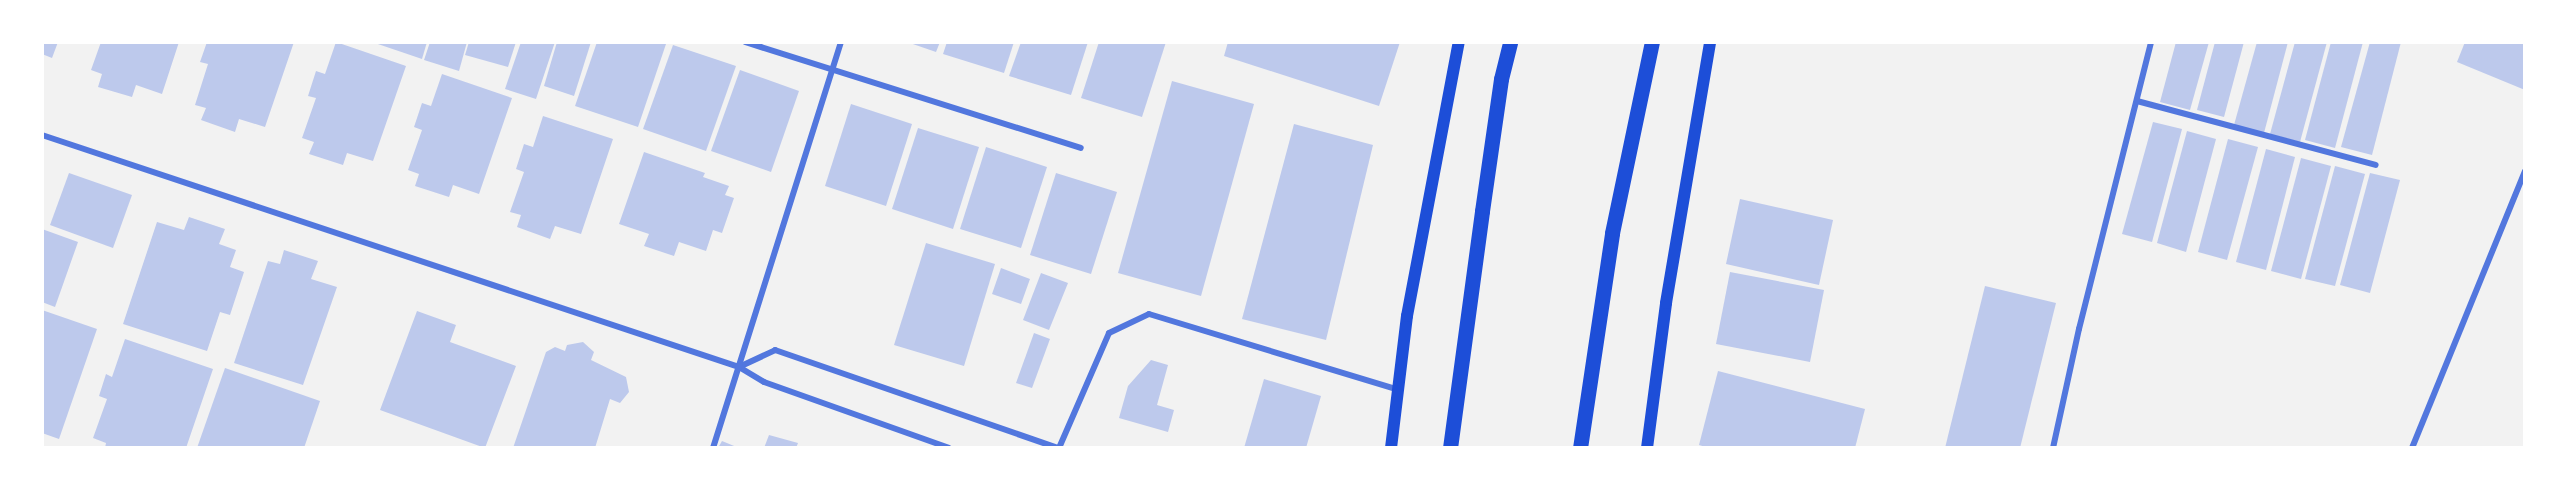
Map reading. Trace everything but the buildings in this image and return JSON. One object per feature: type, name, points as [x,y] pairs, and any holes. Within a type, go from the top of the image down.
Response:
[{"type":"main road","points":[[1391,448],[1407,315],[1459,42]]},
{"type":"main road","points":[[1450,448],[1482,211],[1510,42]]},
{"type":"main road","points":[[1580,448],[1612,233],[1652,42]]},
{"type":"main road","points":[[1647,448],[1666,303],[1710,42]]},
{"type":"street","points":[[745,42],[1081,148]]},
{"type":"street","points":[[713,448],[841,42]]},
{"type":"street","points":[[2053,448],[2079,329],[2151,42]]},
{"type":"street","points":[[2137,101],[2376,165]]},
{"type":"street","points":[[42,135],[740,367],[764,382],[949,448]]},
{"type":"street","points":[[2412,448],[2525,171]]},
{"type":"street","points":[[740,367],[775,350],[1058,448],[1109,333],[1149,314],[1399,390]]}]
